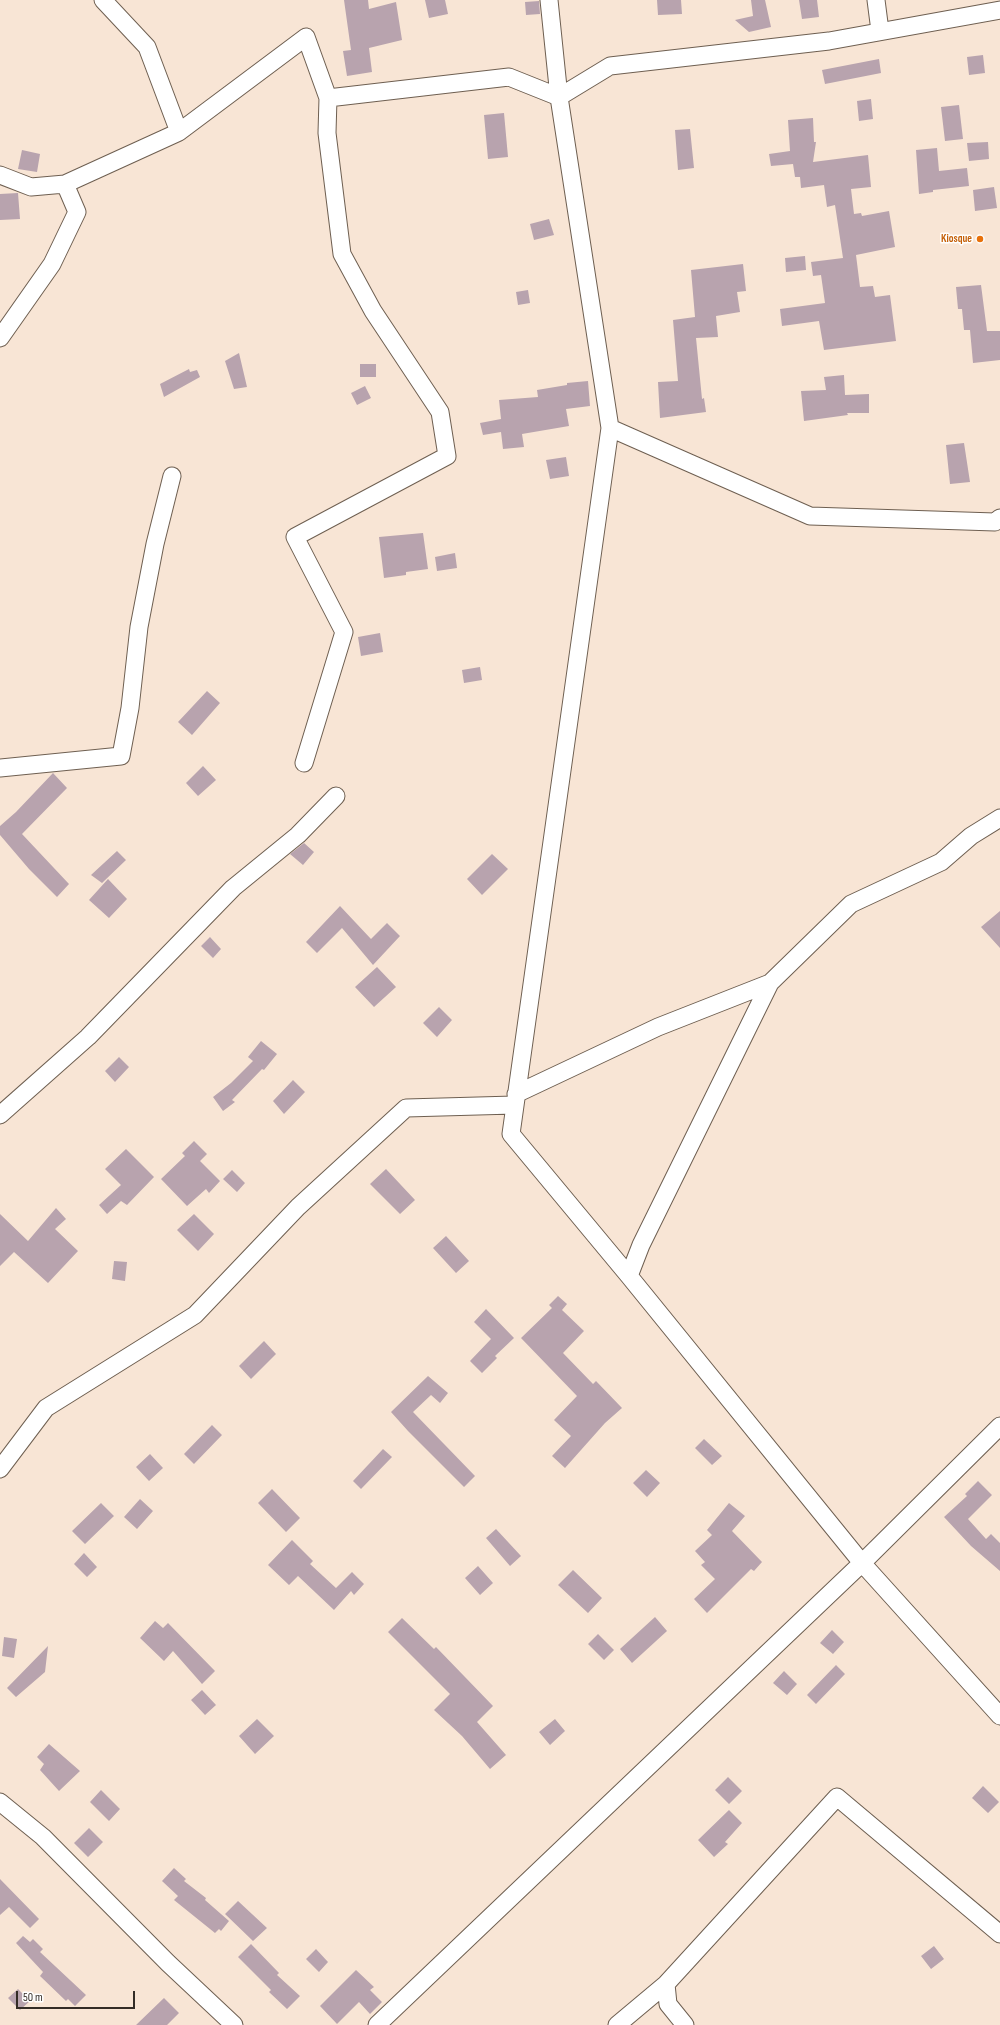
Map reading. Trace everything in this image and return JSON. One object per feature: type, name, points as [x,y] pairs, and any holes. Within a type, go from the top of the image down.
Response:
[{"type":"street","points":[[103,0],[147,47],[179,132]]},
{"type":"street","points":[[549,0],[559,97],[610,428],[558,808],[511,1134],[629,1276],[862,1563],[1000,1716]]},
{"type":"street","points":[[876,0],[880,30]]},
{"type":"street","points":[[559,97],[610,66],[829,41],[880,30],[1000,10]]},
{"type":"street","points":[[0,175],[31,187],[65,184],[179,132],[306,37],[328,98],[327,133],[342,254],[373,311],[440,412],[447,456],[295,537],[344,632],[304,763]]},
{"type":"street","points":[[328,98],[509,77],[559,97]]},
{"type":"street","points":[[0,338],[52,264],[77,212],[65,184]]},
{"type":"street","points":[[610,428],[810,516],[995,522],[1000,518]]},
{"type":"street","points":[[0,768],[121,756],[130,708],[139,627],[155,544],[172,476]]},
{"type":"street","points":[[0,1115],[88,1038],[233,888],[298,835],[336,796]]},
{"type":"street","points":[[629,1276],[641,1244],[770,983],[851,904],[941,862],[970,836],[1000,818]]},
{"type":"street","points":[[0,1469],[46,1408],[195,1315],[298,1207],[406,1108],[515,1100],[658,1027],[770,983]]},
{"type":"street","points":[[377,2025],[862,1563],[1000,1426]]},
{"type":"street","points":[[616,2025],[666,1984],[837,1797],[999,1931]]},
{"type":"street","points":[[0,1802],[43,1837],[168,1963],[234,2025]]},
{"type":"street","points":[[666,1984],[668,2004],[685,2025]]},
{"type":"building","points":[[344,0],[368,0],[369,9],[396,2],[402,40],[369,48],[372,72],[347,76],[343,51],[351,50]]},
{"type":"building","points":[[425,0],[445,0],[448,14],[429,18]]},
{"type":"building","points":[[657,0],[681,0],[682,14],[658,15]]},
{"type":"building","points":[[751,0],[765,0],[771,27],[749,32],[735,20],[753,16]]},
{"type":"building","points":[[799,0],[817,0],[819,17],[802,19]]},
{"type":"building","points":[[539,1],[540,14],[526,15],[525,2]]},
{"type":"building","points":[[983,55],[985,73],[969,75],[967,57]]},
{"type":"building","points":[[879,59],[881,73],[825,84],[822,70]]},
{"type":"building","points":[[871,99],[873,119],[859,121],[857,101]]},
{"type":"building","points":[[959,105],[963,139],[945,141],[941,107]]},
{"type":"building","points":[[504,113],[508,157],[488,159],[484,115]]},
{"type":"building","points":[[813,118],[814,142],[816,142],[813,162],[868,155],[871,187],[851,189],[854,214],[861,213],[862,216],[889,211],[895,247],[856,255],[860,287],[873,286],[875,297],[890,295],[896,341],[824,350],[819,321],[782,326],[780,309],[825,303],[821,275],[813,276],[811,262],[843,258],[835,205],[827,207],[824,185],[801,188],[800,177],[795,177],[793,164],[771,166],[769,154],[790,151],[788,120]]},
{"type":"building","points":[[690,129],[694,168],[678,170],[675,130]]},
{"type":"building","points":[[988,142],[989,159],[969,161],[967,143]]},
{"type":"building","points":[[937,148],[939,171],[967,168],[969,186],[933,190],[933,192],[919,194],[916,150]]},
{"type":"building","points":[[22,150],[40,154],[37,172],[18,169]]},
{"type":"building","points":[[994,187],[997,208],[975,211],[973,190]]},
{"type":"building","points":[[18,193],[20,219],[0,220],[0,194]]},
{"type":"building","points":[[549,219],[554,235],[534,240],[530,224]]},
{"type":"building","points":[[805,256],[806,270],[786,272],[785,258]]},
{"type":"building","points":[[743,264],[746,291],[737,292],[740,312],[716,316],[718,337],[696,338],[702,399],[704,398],[706,412],[660,418],[658,382],[678,381],[673,320],[695,317],[691,270]]},
{"type":"building","points":[[981,285],[987,331],[1000,331],[1000,360],[973,363],[970,330],[964,330],[962,309],[958,309],[956,287]]},
{"type":"building","points":[[528,290],[530,303],[518,305],[516,292]]},
{"type":"building","points":[[239,353],[247,387],[234,389],[225,361]]},
{"type":"building","points":[[360,364],[376,364],[376,377],[360,377]]},
{"type":"building","points":[[189,369],[190,372],[197,370],[200,377],[164,397],[160,384]]},
{"type":"building","points":[[844,375],[845,395],[869,394],[869,413],[847,413],[848,415],[804,421],[801,391],[826,390],[824,377]]},
{"type":"building","points":[[588,381],[590,406],[566,409],[569,426],[522,434],[524,447],[503,449],[501,432],[483,435],[480,423],[501,419],[499,400],[538,397],[537,390],[567,385],[567,383]]},
{"type":"building","points":[[365,386],[371,398],[357,405],[351,393]]},
{"type":"building","points":[[964,443],[970,482],[950,484],[946,445]]},
{"type":"building","points":[[566,457],[569,476],[550,479],[546,460]]},
{"type":"building","points":[[423,533],[428,569],[406,572],[406,575],[384,578],[379,537]]},
{"type":"building","points":[[455,553],[457,568],[437,571],[435,557]]},
{"type":"building","points":[[380,633],[383,652],[361,656],[358,637]]},
{"type":"building","points":[[480,667],[482,680],[464,683],[462,670]]},
{"type":"building","points":[[207,691],[220,703],[192,735],[178,722]]},
{"type":"building","points":[[203,766],[216,780],[198,796],[186,783]]},
{"type":"building","points":[[53,773],[67,788],[22,834],[69,884],[57,897],[29,869],[0,835],[0,826],[16,812]]},
{"type":"building","points":[[304,843],[314,852],[303,865],[290,854]]},
{"type":"building","points":[[117,851],[126,860],[102,883],[91,875]]},
{"type":"building","points":[[492,854],[508,869],[482,895],[467,879]]},
{"type":"building","points":[[108,879],[127,899],[109,918],[89,900]]},
{"type":"building","points":[[340,906],[371,939],[387,923],[400,936],[373,965],[342,928],[317,953],[306,942]]},
{"type":"building","points":[[1000,911],[1000,948],[981,927]]},
{"type":"building","points":[[210,937],[221,949],[213,958],[201,946]]},
{"type":"building","points":[[377,967],[396,987],[374,1007],[355,987]]},
{"type":"building","points":[[439,1007],[452,1020],[437,1037],[423,1023]]},
{"type":"building","points":[[261,1041],[277,1054],[264,1070],[262,1069],[232,1100],[235,1102],[223,1111],[213,1097],[231,1083],[253,1061],[248,1057]]},
{"type":"building","points":[[119,1057],[129,1067],[115,1082],[105,1071]]},
{"type":"building","points":[[293,1080],[305,1092],[284,1114],[273,1101]]},
{"type":"building","points":[[194,1141],[207,1154],[200,1161],[220,1181],[209,1193],[206,1189],[187,1206],[161,1179],[185,1156],[182,1153]]},
{"type":"building","points":[[126,1149],[154,1177],[127,1205],[121,1201],[107,1214],[99,1205],[121,1185],[105,1169]]},
{"type":"building","points":[[386,1169],[415,1200],[400,1214],[370,1184]]},
{"type":"building","points":[[232,1170],[245,1183],[237,1192],[223,1179]]},
{"type":"building","points":[[56,1208],[66,1219],[55,1229],[78,1251],[48,1283],[14,1252],[0,1266],[0,1214],[28,1241]]},
{"type":"building","points":[[194,1214],[214,1234],[198,1251],[177,1230]]},
{"type":"building","points":[[446,1236],[469,1261],[456,1273],[433,1248]]},
{"type":"building","points":[[114,1261],[127,1262],[125,1281],[112,1279]]},
{"type":"building","points":[[558,1296],[567,1304],[562,1310],[584,1331],[563,1353],[593,1384],[596,1381],[622,1408],[605,1423],[565,1468],[552,1456],[571,1436],[554,1420],[577,1396],[521,1338],[552,1308],[549,1305]]},
{"type":"building","points":[[486,1309],[514,1338],[495,1356],[497,1358],[482,1373],[470,1361],[491,1339],[474,1322]]},
{"type":"building","points":[[264,1341],[276,1354],[251,1379],[239,1366]]},
{"type":"building","points":[[428,1376],[448,1393],[440,1403],[431,1395],[413,1412],[475,1476],[464,1487],[391,1412]]},
{"type":"building","points":[[212,1425],[222,1435],[194,1464],[184,1454]]},
{"type":"building","points":[[704,1439],[722,1456],[712,1465],[695,1448]]},
{"type":"building","points":[[383,1449],[392,1457],[361,1489],[353,1481]]},
{"type":"building","points":[[150,1454],[163,1468],[149,1481],[136,1467]]},
{"type":"building","points":[[646,1470],[660,1483],[647,1497],[633,1483]]},
{"type":"building","points":[[978,1481],[992,1495],[968,1519],[986,1539],[991,1534],[1000,1543],[1000,1571],[971,1546],[944,1517],[967,1496],[965,1494]]},
{"type":"building","points":[[272,1489],[300,1518],[286,1532],[258,1503]]},
{"type":"building","points":[[140,1499],[153,1511],[137,1529],[124,1517]]},
{"type":"building","points":[[101,1503],[114,1516],[85,1544],[72,1531]]},
{"type":"building","points":[[729,1503],[745,1516],[732,1531],[762,1562],[754,1571],[751,1569],[707,1613],[694,1599],[715,1579],[701,1565],[705,1562],[695,1551],[712,1535],[707,1530]]},
{"type":"building","points":[[496,1529],[521,1556],[510,1566],[486,1538]]},
{"type":"building","points":[[292,1540],[313,1561],[310,1564],[336,1588],[352,1572],[364,1584],[354,1595],[351,1591],[334,1610],[298,1576],[289,1585],[268,1565]]},
{"type":"building","points":[[84,1553],[97,1567],[87,1577],[74,1564]]},
{"type":"building","points":[[478,1566],[493,1583],[480,1595],[465,1578]]},
{"type":"building","points":[[573,1570],[602,1598],[588,1613],[558,1585]]},
{"type":"building","points":[[655,1617],[667,1631],[632,1663],[620,1649]]},
{"type":"building","points":[[402,1618],[434,1649],[436,1647],[493,1706],[477,1722],[506,1755],[490,1769],[462,1736],[434,1710],[450,1694],[388,1632]]},
{"type":"building","points":[[155,1621],[163,1628],[168,1623],[215,1671],[202,1684],[173,1651],[164,1661],[140,1638]]},
{"type":"building","points":[[832,1630],[844,1642],[833,1654],[820,1643]]},
{"type":"building","points":[[598,1634],[614,1650],[604,1660],[588,1644]]},
{"type":"building","points":[[4,1637],[17,1639],[14,1658],[2,1656]]},
{"type":"building","points":[[48,1646],[45,1672],[16,1697],[7,1688]]},
{"type":"building","points":[[836,1665],[845,1674],[816,1704],[807,1695]]},
{"type":"building","points":[[784,1671],[797,1684],[787,1695],[773,1683]]},
{"type":"building","points":[[202,1690],[216,1705],[205,1715],[191,1700]]},
{"type":"building","points":[[257,1719],[274,1736],[255,1754],[239,1736]]},
{"type":"building","points":[[555,1719],[565,1731],[550,1745],[539,1732]]},
{"type":"building","points":[[49,1744],[80,1771],[59,1791],[40,1770],[44,1764],[37,1757]]},
{"type":"building","points":[[728,1777],[742,1791],[729,1804],[715,1790]]},
{"type":"building","points":[[983,1786],[999,1802],[988,1813],[972,1798]]},
{"type":"building","points":[[101,1790],[120,1809],[109,1821],[90,1802]]},
{"type":"building","points":[[729,1810],[742,1823],[725,1842],[728,1844],[714,1857],[698,1840]]},
{"type":"building","points":[[89,1828],[103,1842],[88,1857],[74,1843]]},
{"type":"building","points":[[174,1868],[186,1879],[184,1881],[206,1898],[205,1900],[229,1921],[221,1931],[219,1929],[215,1933],[174,1900],[178,1896],[162,1881]]},
{"type":"building","points":[[0,1879],[39,1919],[30,1928],[9,1907],[0,1915]]},
{"type":"building","points":[[238,1901],[267,1928],[253,1941],[225,1914]]},
{"type":"building","points":[[23,1936],[30,1942],[33,1939],[43,1949],[40,1952],[86,1995],[75,2006],[68,1999],[66,2001],[40,1976],[43,1972],[16,1943]]},
{"type":"building","points":[[251,1944],[279,1973],[277,1975],[300,1996],[287,2009],[269,1992],[271,1990],[238,1957]]},
{"type":"building","points":[[934,1946],[944,1959],[931,1969],[921,1956]]},
{"type":"building","points":[[316,1949],[328,1962],[319,1972],[306,1959]]},
{"type":"building","points":[[356,1970],[374,1987],[370,1990],[382,2002],[370,2014],[359,2002],[337,2024],[320,2006]]},
{"type":"building","points":[[18,1989],[30,2001],[20,2010],[8,1998]]},
{"type":"building","points":[[164,1998],[179,2013],[167,2025],[136,2025]]},
{"type":"place","name":"Kiosque","points":[[980,239]]}]
